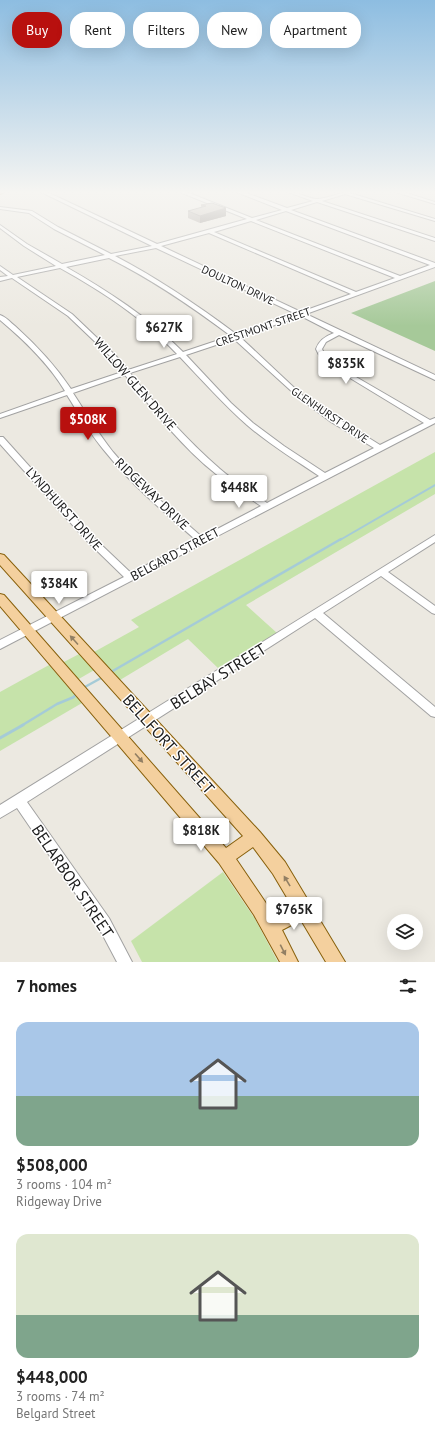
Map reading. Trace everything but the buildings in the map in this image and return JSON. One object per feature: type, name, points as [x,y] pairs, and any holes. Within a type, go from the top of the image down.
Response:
[{"type":"main road","name":"BELLFORT STREET","points":[[0,558],[254,838],[279,868],[336,962]]},
{"type":"main road","points":[[0,598],[225,858],[245,884],[271,926],[289,962]]},
{"type":"main road","points":[[225,858],[254,838]]},
{"type":"main road","points":[[271,926],[304,909]]},
{"type":"street","points":[[13,236],[30,248],[119,301],[147,322],[183,354],[241,416],[278,446],[324,476]]},
{"type":"street","name":"GLENHURST DRIVE","points":[[74,236],[167,287],[236,337],[302,397],[334,420],[379,448]]},
{"type":"street","name":"DOULTON DRIVE","points":[[136,236],[435,378]]},
{"type":"street","points":[[0,279],[112,257],[196,236]]},
{"type":"street","points":[[220,236],[356,294]]},
{"type":"street","points":[[293,236],[400,278]]},
{"type":"street","points":[[357,236],[435,265]]},
{"type":"street","points":[[422,236],[435,240]]},
{"type":"street","name":"CRESTMONT STREET","points":[[0,416],[301,315],[435,265]]},
{"type":"street","name":"WILLOW GLEN DRIVE","points":[[0,268],[70,315],[128,372],[154,407],[187,443],[219,472],[266,506]]},
{"type":"street","name":"RIDGEWAY DRIVE","points":[[0,317],[38,351],[100,440],[123,469],[149,495],[201,540]]},
{"type":"street","points":[[339,333],[328,337],[320,345],[320,354],[324,360],[355,380],[432,422]]},
{"type":"street","name":"BELGARD STREET","points":[[0,645],[324,476],[432,422]]},
{"type":"street","name":"LYNDHURST DRIVE","points":[[0,439],[89,538],[130,578]]},
{"type":"street","name":"BELBAY STREET","points":[[0,812],[317,614],[435,538]]},
{"type":"street","points":[[381,572],[435,611]]},
{"type":"street","points":[[317,614],[435,713]]},
{"type":"street","name":"BELARBOR STREET","points":[[18,801],[104,923],[126,962]]},
{"type":"green space","points":[[435,281],[435,351],[351,313]]},
{"type":"green space","points":[[435,452],[435,494],[246,605],[277,633],[219,669],[188,639],[120,680],[94,652],[139,627],[131,620]]},
{"type":"green space","points":[[81,653],[96,669],[77,680],[62,663]]},
{"type":"green space","points":[[49,665],[82,703],[0,751],[0,692]]},
{"type":"green space","points":[[223,872],[255,919],[278,962],[142,962],[131,941]]},
{"type":"waterway","points":[[340,540],[435,485]]},
{"type":"waterway","points":[[111,672],[341,539]]},
{"type":"waterway","points":[[83,688],[103,677]]},
{"type":"waterway","points":[[21,726],[57,704],[74,697],[76,693]]},
{"type":"waterway","points":[[0,738],[23,725]]}]
